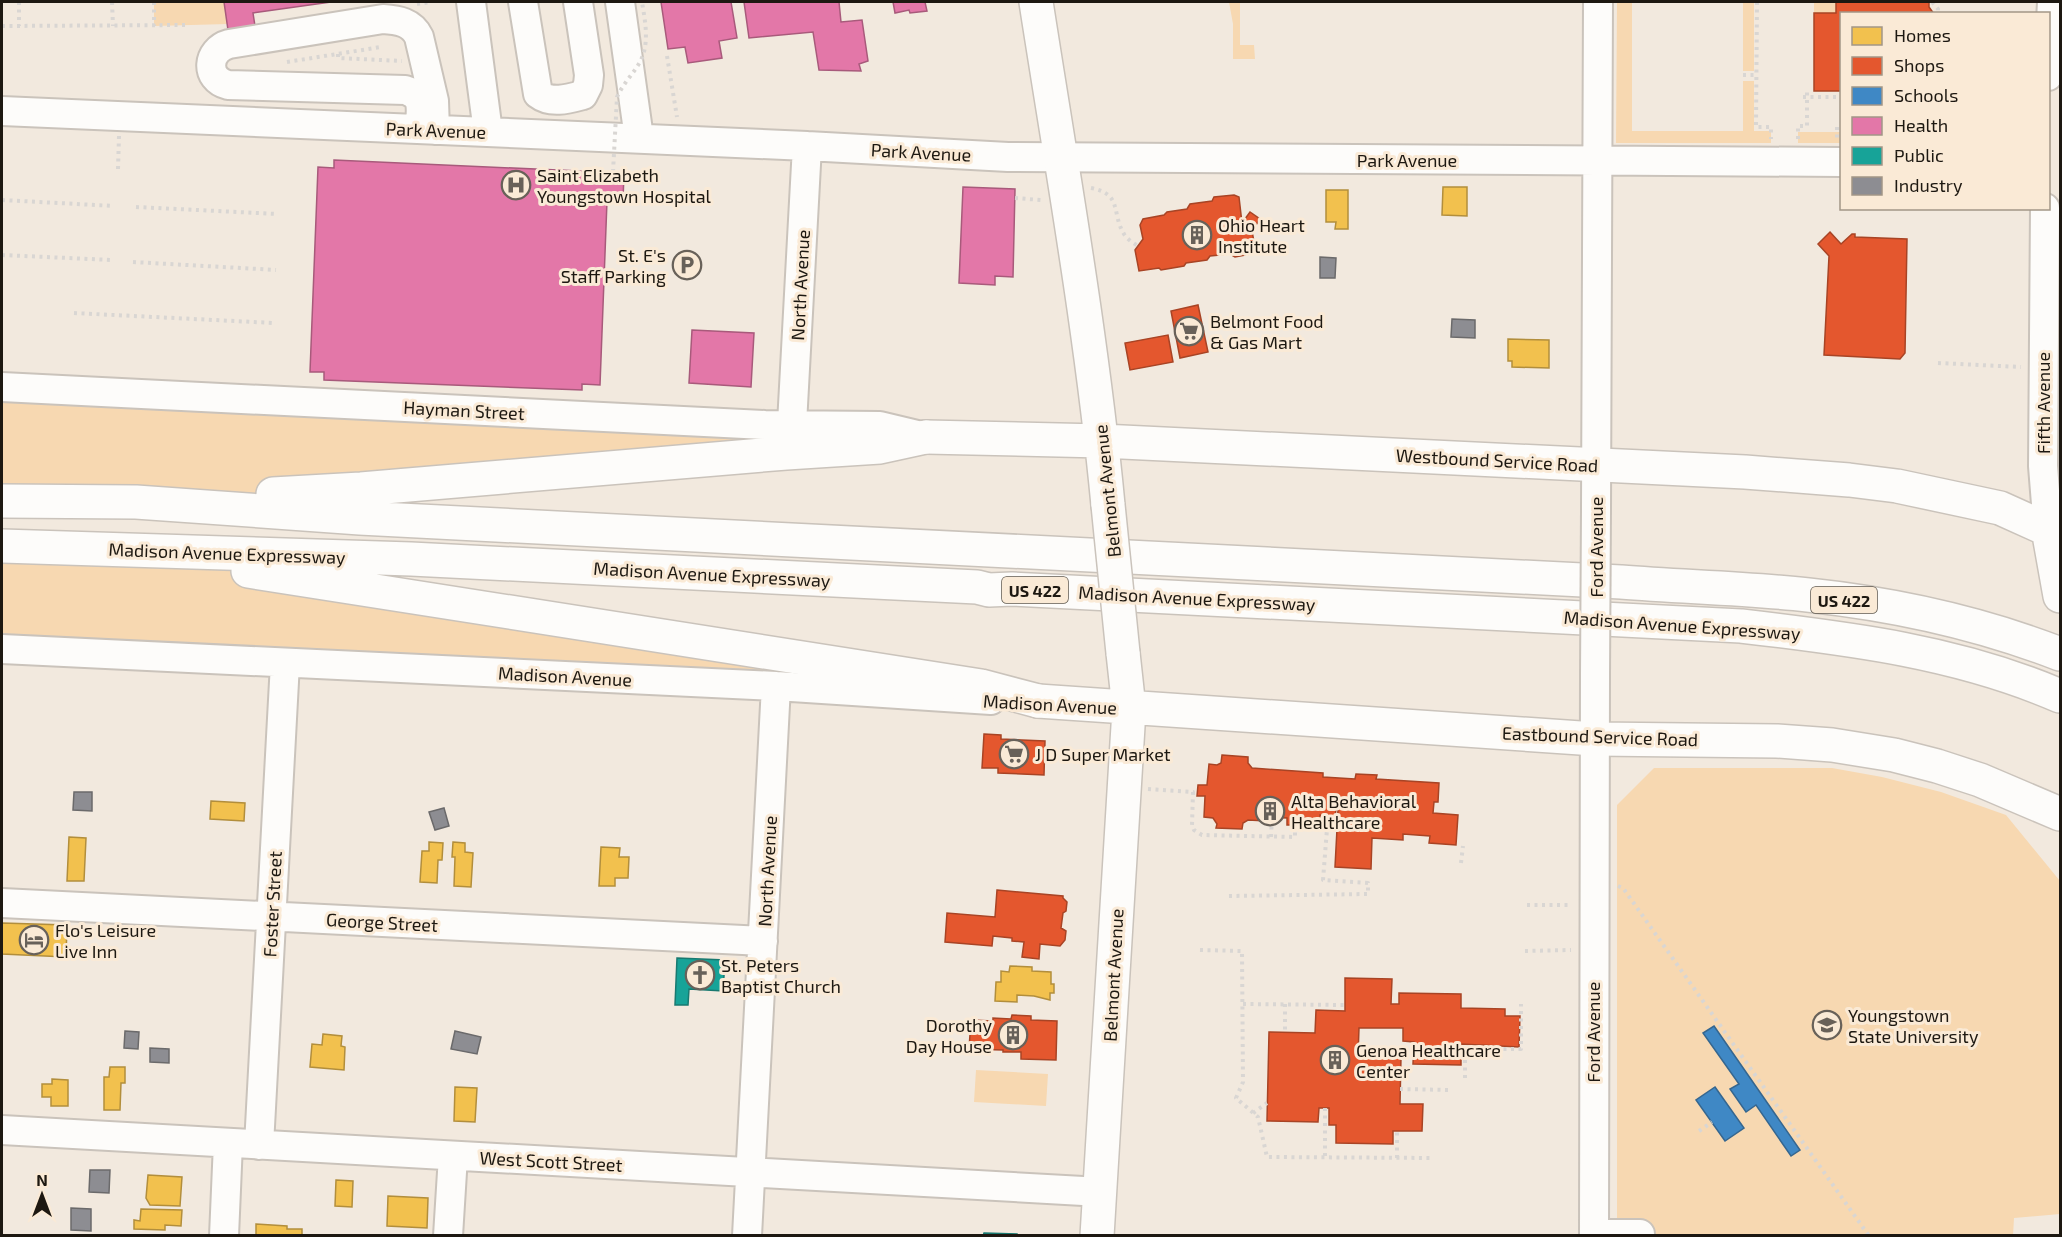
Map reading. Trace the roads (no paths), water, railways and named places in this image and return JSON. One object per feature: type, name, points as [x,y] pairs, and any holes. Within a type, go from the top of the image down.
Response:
[{"type":"main road","name":"Belmont Avenue","points":[[1036,2],[1055,180],[1083,305],[1102,441],[1129,708],[1097,1236]]},
{"type":"main road","name":"Westbound Service Road","points":[[136,502],[361,489],[789,438],[880,447],[926,437],[1102,441],[1745,472],[1849,480],[1897,486],[2000,508],[2054,532]]},
{"type":"main road","name":"Madison Avenue Expressway","points":[[2,501],[136,502],[360,518],[1621,582],[1808,595],[1937,617],[2027,641],[2061,654]]},
{"type":"main road","name":"Fifth Avenue","points":[[2054,532],[2059,589]]},
{"type":"main road","name":"Madison Avenue Expressway","points":[[2,546],[411,559],[977,587],[990,590],[1012,589],[1741,626],[1906,648],[1992,670],[2061,696]]},
{"type":"main road","points":[[106,549],[981,686],[1038,701]]},
{"type":"main road","name":"Madison Avenue","points":[[1038,701],[1129,708]]},
{"type":"main road","name":"Eastbound Service Road","points":[[1129,708],[1595,738],[1778,741],[1832,746],[1894,755],[1980,780],[2061,814]]},
{"type":"street","points":[[471,2],[488,132]]},
{"type":"street","points":[[523,2],[538,94],[544,99],[552,100],[571,99],[583,95],[588,85],[589,75],[578,2]]},
{"type":"street","points":[[620,2],[639,138]]},
{"type":"street","name":"Ford Avenue","points":[[1594,1235],[1598,2]]},
{"type":"street","points":[[2050,39],[2052,2]]},
{"type":"street","points":[[383,20],[406,23],[417,32],[414,62],[419,83],[405,90],[228,85],[215,78],[211,63],[215,53],[229,44],[383,20]]},
{"type":"street","points":[[414,62],[434,100],[427,129]]},
{"type":"street","points":[[405,90],[416,94],[419,99],[427,129]]},
{"type":"street","name":"Park Avenue","points":[[2,111],[639,138],[1008,157],[1055,180],[1839,152]]},
{"type":"street","name":"North Avenue","points":[[789,438],[807,146]]},
{"type":"street","name":"Fifth Avenue","points":[[2045,210],[2052,339],[2043,367],[2043,466],[2054,532]]},
{"type":"street","name":"Hayman Street","points":[[2,387],[753,424],[789,438]]},
{"type":"street","name":"Madison Avenue","points":[[2,650],[776,686],[975,700],[1038,701]]},
{"type":"street","name":"Foster Street","points":[[259,1145],[285,663]]},
{"type":"street","name":"North Avenue","points":[[747,1236],[776,686]]},
{"type":"street","name":"George Street","points":[[2,903],[763,941]]},
{"type":"street","name":"West Scott Street","points":[[2,1130],[1101,1192]]},
{"type":"street","points":[[224,1236],[228,1143]]},
{"type":"street","points":[[448,1236],[453,1156]]},
{"type":"street","points":[[1594,1235],[1640,1234]]},
{"type":"place","name":"Saint Elizabeth Youngstown Hospital","points":[[516,185]]},
{"type":"place","name":"Ohio Heart Institute","points":[[1197,235]]},
{"type":"place","name":"St. E's Staff Parking","points":[[687,265]]},
{"type":"place","name":"Belmont Food & Gas Mart","points":[[1189,331]]},
{"type":"place","name":"J D Super Market","points":[[1014,754]]},
{"type":"place","name":"Alta Behavioral Healthcare","points":[[1270,811]]},
{"type":"place","name":"Flo's Leisure Live Inn","points":[[34,940]]},
{"type":"place","name":"St. Peters Baptist Church","points":[[700,975]]},
{"type":"place","name":"Youngstown State University","points":[[1827,1025]]},
{"type":"place","name":"Dorothy Day House","points":[[1013,1035]]},
{"type":"place","name":"Genoa Healthcare Center","points":[[1335,1060]]}]
